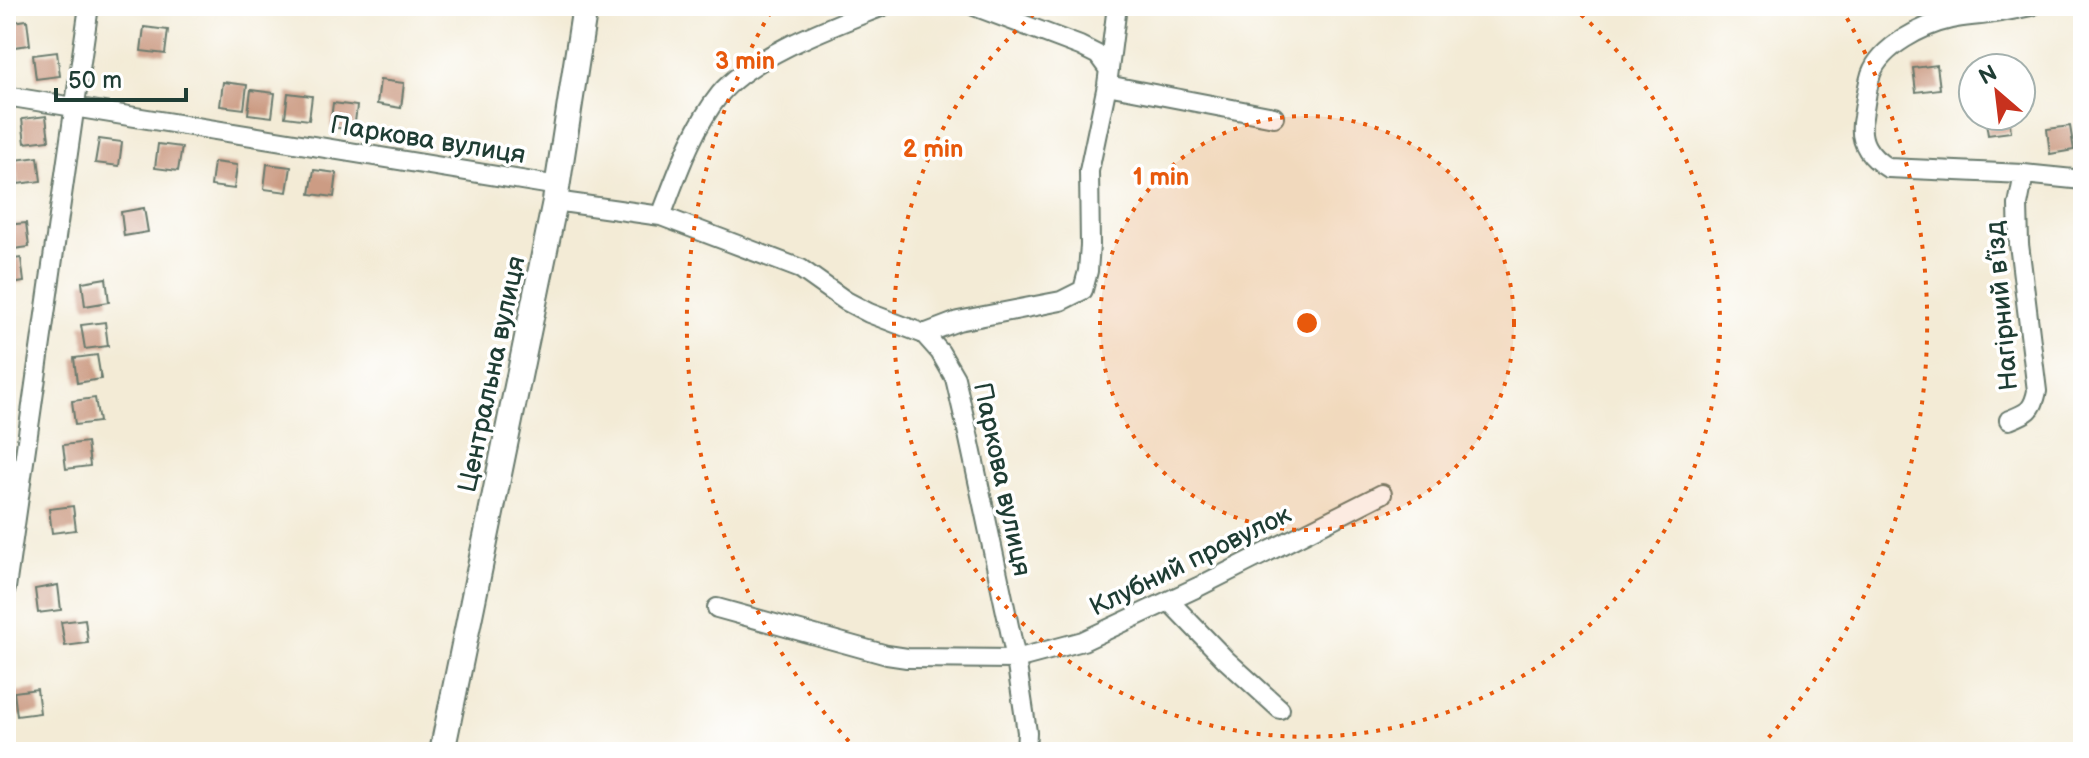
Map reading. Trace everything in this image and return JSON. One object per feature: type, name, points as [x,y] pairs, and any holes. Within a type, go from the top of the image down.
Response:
[{"type":"street","points":[[6,588],[89,6]]},
{"type":"street","name":"Центральна вулиця","points":[[442,752],[556,193],[585,6]]},
{"type":"street","points":[[661,216],[703,120],[722,92],[756,64],[823,30],[883,6]]},
{"type":"street","points":[[974,6],[1098,55],[1108,78]]},
{"type":"street","points":[[924,334],[958,321],[1061,301],[1083,290],[1090,245],[1089,171],[1108,78],[1117,6]]},
{"type":"street","points":[[2031,6],[1950,19],[1916,31],[1902,40],[1879,58],[1871,74],[1861,127],[1862,137],[1871,155],[1888,168],[2083,180]]},
{"type":"street","points":[[1108,78],[1274,117]]},
{"type":"street","name":"Паркова вулиця","points":[[6,96],[556,193],[661,216],[801,269],[846,301],[924,334],[940,352],[955,378],[1016,659],[1027,732],[1026,752]]},
{"type":"street","name":"Нагірний в’їзд","points":[[2009,420],[2027,413],[2035,403],[2037,391],[2019,244],[2018,205],[2024,174]]},
{"type":"street","name":"Клубний провулок","points":[[717,608],[887,655],[1016,659],[1083,641],[1382,494]]},
{"type":"street","points":[[1169,601],[1226,660],[1280,709]]},
{"type":"building","points":[[27,20],[30,45],[6,48],[6,23]]},
{"type":"building","points":[[144,27],[168,30],[165,54],[141,51]]},
{"type":"building","points":[[57,52],[60,76],[36,79],[33,55]]},
{"type":"building","points":[[1937,65],[1940,89],[1916,92],[1913,68]]},
{"type":"building","points":[[380,80],[404,83],[401,108],[377,104]]},
{"type":"building","points":[[223,82],[247,85],[244,109],[220,106]]},
{"type":"building","points":[[251,90],[275,93],[272,117],[248,114]]},
{"type":"building","points":[[288,93],[312,96],[309,120],[285,117]]},
{"type":"building","points":[[333,103],[357,106],[354,130],[330,127]]},
{"type":"building","points":[[46,116],[49,140],[25,143],[22,119]]},
{"type":"building","points":[[2070,126],[2074,150],[2050,154],[2047,129]]},
{"type":"building","points":[[99,139],[122,142],[119,166],[95,163]]},
{"type":"building","points":[[158,144],[182,147],[178,171],[155,168]]},
{"type":"building","points":[[38,157],[41,181],[18,184],[15,160]]},
{"type":"building","points":[[214,162],[237,165],[234,189],[211,186]]},
{"type":"building","points":[[267,164],[291,167],[287,192],[264,189]]},
{"type":"building","points":[[314,170],[337,173],[334,197],[310,194]]},
{"type":"building","points":[[144,208],[148,232],[124,236],[121,212]]},
{"type":"building","points":[[26,223],[29,247],[6,250],[6,225]]},
{"type":"building","points":[[21,258],[24,282],[6,285],[6,260]]},
{"type":"building","points":[[106,278],[109,302],[85,306],[82,282]]},
{"type":"building","points":[[105,322],[108,346],[85,349],[81,325]]},
{"type":"building","points":[[97,355],[101,379],[77,383],[74,358]]},
{"type":"building","points":[[95,398],[99,422],[75,425],[72,401]]},
{"type":"building","points":[[87,442],[90,466],[66,469],[63,445]]},
{"type":"building","points":[[73,506],[76,530],[52,533],[49,509]]},
{"type":"building","points":[[58,585],[61,610],[38,613],[35,589]]},
{"type":"building","points":[[85,619],[88,643],[65,646],[61,622]]},
{"type":"building","points":[[37,689],[40,713],[17,716],[14,692]]}]
